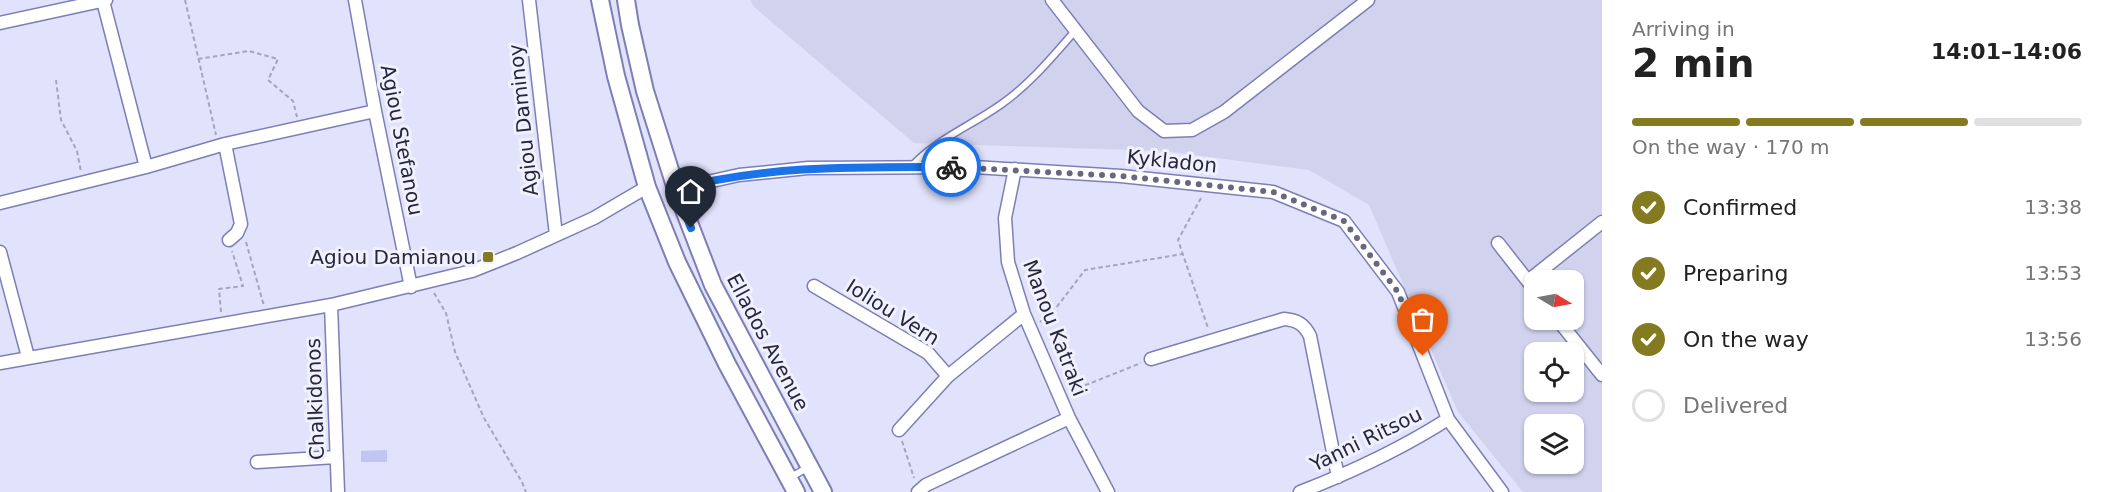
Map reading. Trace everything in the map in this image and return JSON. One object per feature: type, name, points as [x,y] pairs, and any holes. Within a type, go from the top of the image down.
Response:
[{"type":"main road","points":[[600,0],[615,76],[646,187],[682,272],[727,364],[792,485]]},
{"type":"main road","name":"Ellados Avenue","points":[[626,0],[645,91],[676,189],[713,285],[823,492]]},
{"type":"street","points":[[41,0],[43,13]]},
{"type":"street","points":[[0,22],[105,0],[146,167]]},
{"type":"street","name":"Agiou Stefanou","points":[[356,0],[375,111],[411,287]]},
{"type":"street","name":"Agiou Daminoy","points":[[529,0],[556,235]]},
{"type":"street","points":[[1052,0],[1138,111],[1164,131],[1192,129],[1224,112],[1368,0]]},
{"type":"street","points":[[0,202],[146,167],[222,145],[375,111]]},
{"type":"street","points":[[222,145],[242,224],[229,240]]},
{"type":"street","name":"Kykladon","points":[[676,189],[739,176],[808,168],[974,166],[1121,176],[1273,192],[1344,221],[1398,292],[1448,419],[1502,492]]},
{"type":"street","name":"Manou Katraki","points":[[1015,169],[1005,218],[1008,262],[1024,314],[1059,395],[1108,492]]},
{"type":"street","points":[[0,363],[331,305],[472,272],[594,218],[646,187]]},
{"type":"street","points":[[1548,270],[1602,222]]},
{"type":"street","points":[[1498,243],[1524,276]]},
{"type":"street","points":[[0,252],[28,357]]},
{"type":"street","name":"Ioliou Vern","points":[[814,286],[928,353],[948,376]]},
{"type":"street","name":"Chalkidonos","points":[[331,305],[338,492]]},
{"type":"street","points":[[899,430],[948,376],[1024,314]]},
{"type":"street","points":[[1151,359],[1284,319],[1299,322],[1310,336],[1338,477]]},
{"type":"street","points":[[1566,330],[1602,375]]},
{"type":"street","points":[[919,492],[926,485],[1069,418]]},
{"type":"street","name":"Yanni Ritsou","points":[[1300,492],[1338,477],[1405,445],[1448,419]]},
{"type":"street","points":[[257,462],[336,457]]},
{"type":"lane","points":[[911,167],[924,153],[975,122],[1030,82],[1075,30]]},
{"type":"lane","points":[[792,485],[810,467]]},
{"type":"path","points":[[185,0],[198,59],[222,145]]},
{"type":"path","points":[[198,59],[249,51],[278,59],[268,80],[293,101],[300,127]]},
{"type":"path","points":[[56,80],[61,120],[77,151],[83,183]]},
{"type":"path","points":[[1208,185],[1178,240],[1213,341]]},
{"type":"path","points":[[242,224],[267,316]]},
{"type":"path","points":[[222,324],[219,289],[243,286],[229,240]]},
{"type":"path","points":[[1031,330],[1056,308],[1085,270],[1183,254]]},
{"type":"path","points":[[428,283],[446,312],[455,352],[484,418],[526,492]]},
{"type":"path","points":[[1059,395],[1151,359]]},
{"type":"path","points":[[899,430],[919,492]]},
{"type":"shaded area","points":[[751,0],[1602,0],[1602,492],[1523,492],[1458,412],[1369,205],[1309,170],[1164,151],[914,143],[753,6]]},
{"type":"building","points":[[387,450],[387,462],[361,462],[361,451]]},
{"type":"way so far","points":[[951,167],[974,166],[1121,176],[1273,192],[1344,221],[1398,292],[1423,356]]},
{"type":"place","name":"Agiou Damianou","points":[[488,257]]},
{"type":"route","points":[[691,228],[676,189],[739,176],[808,168],[951,167]]}]
